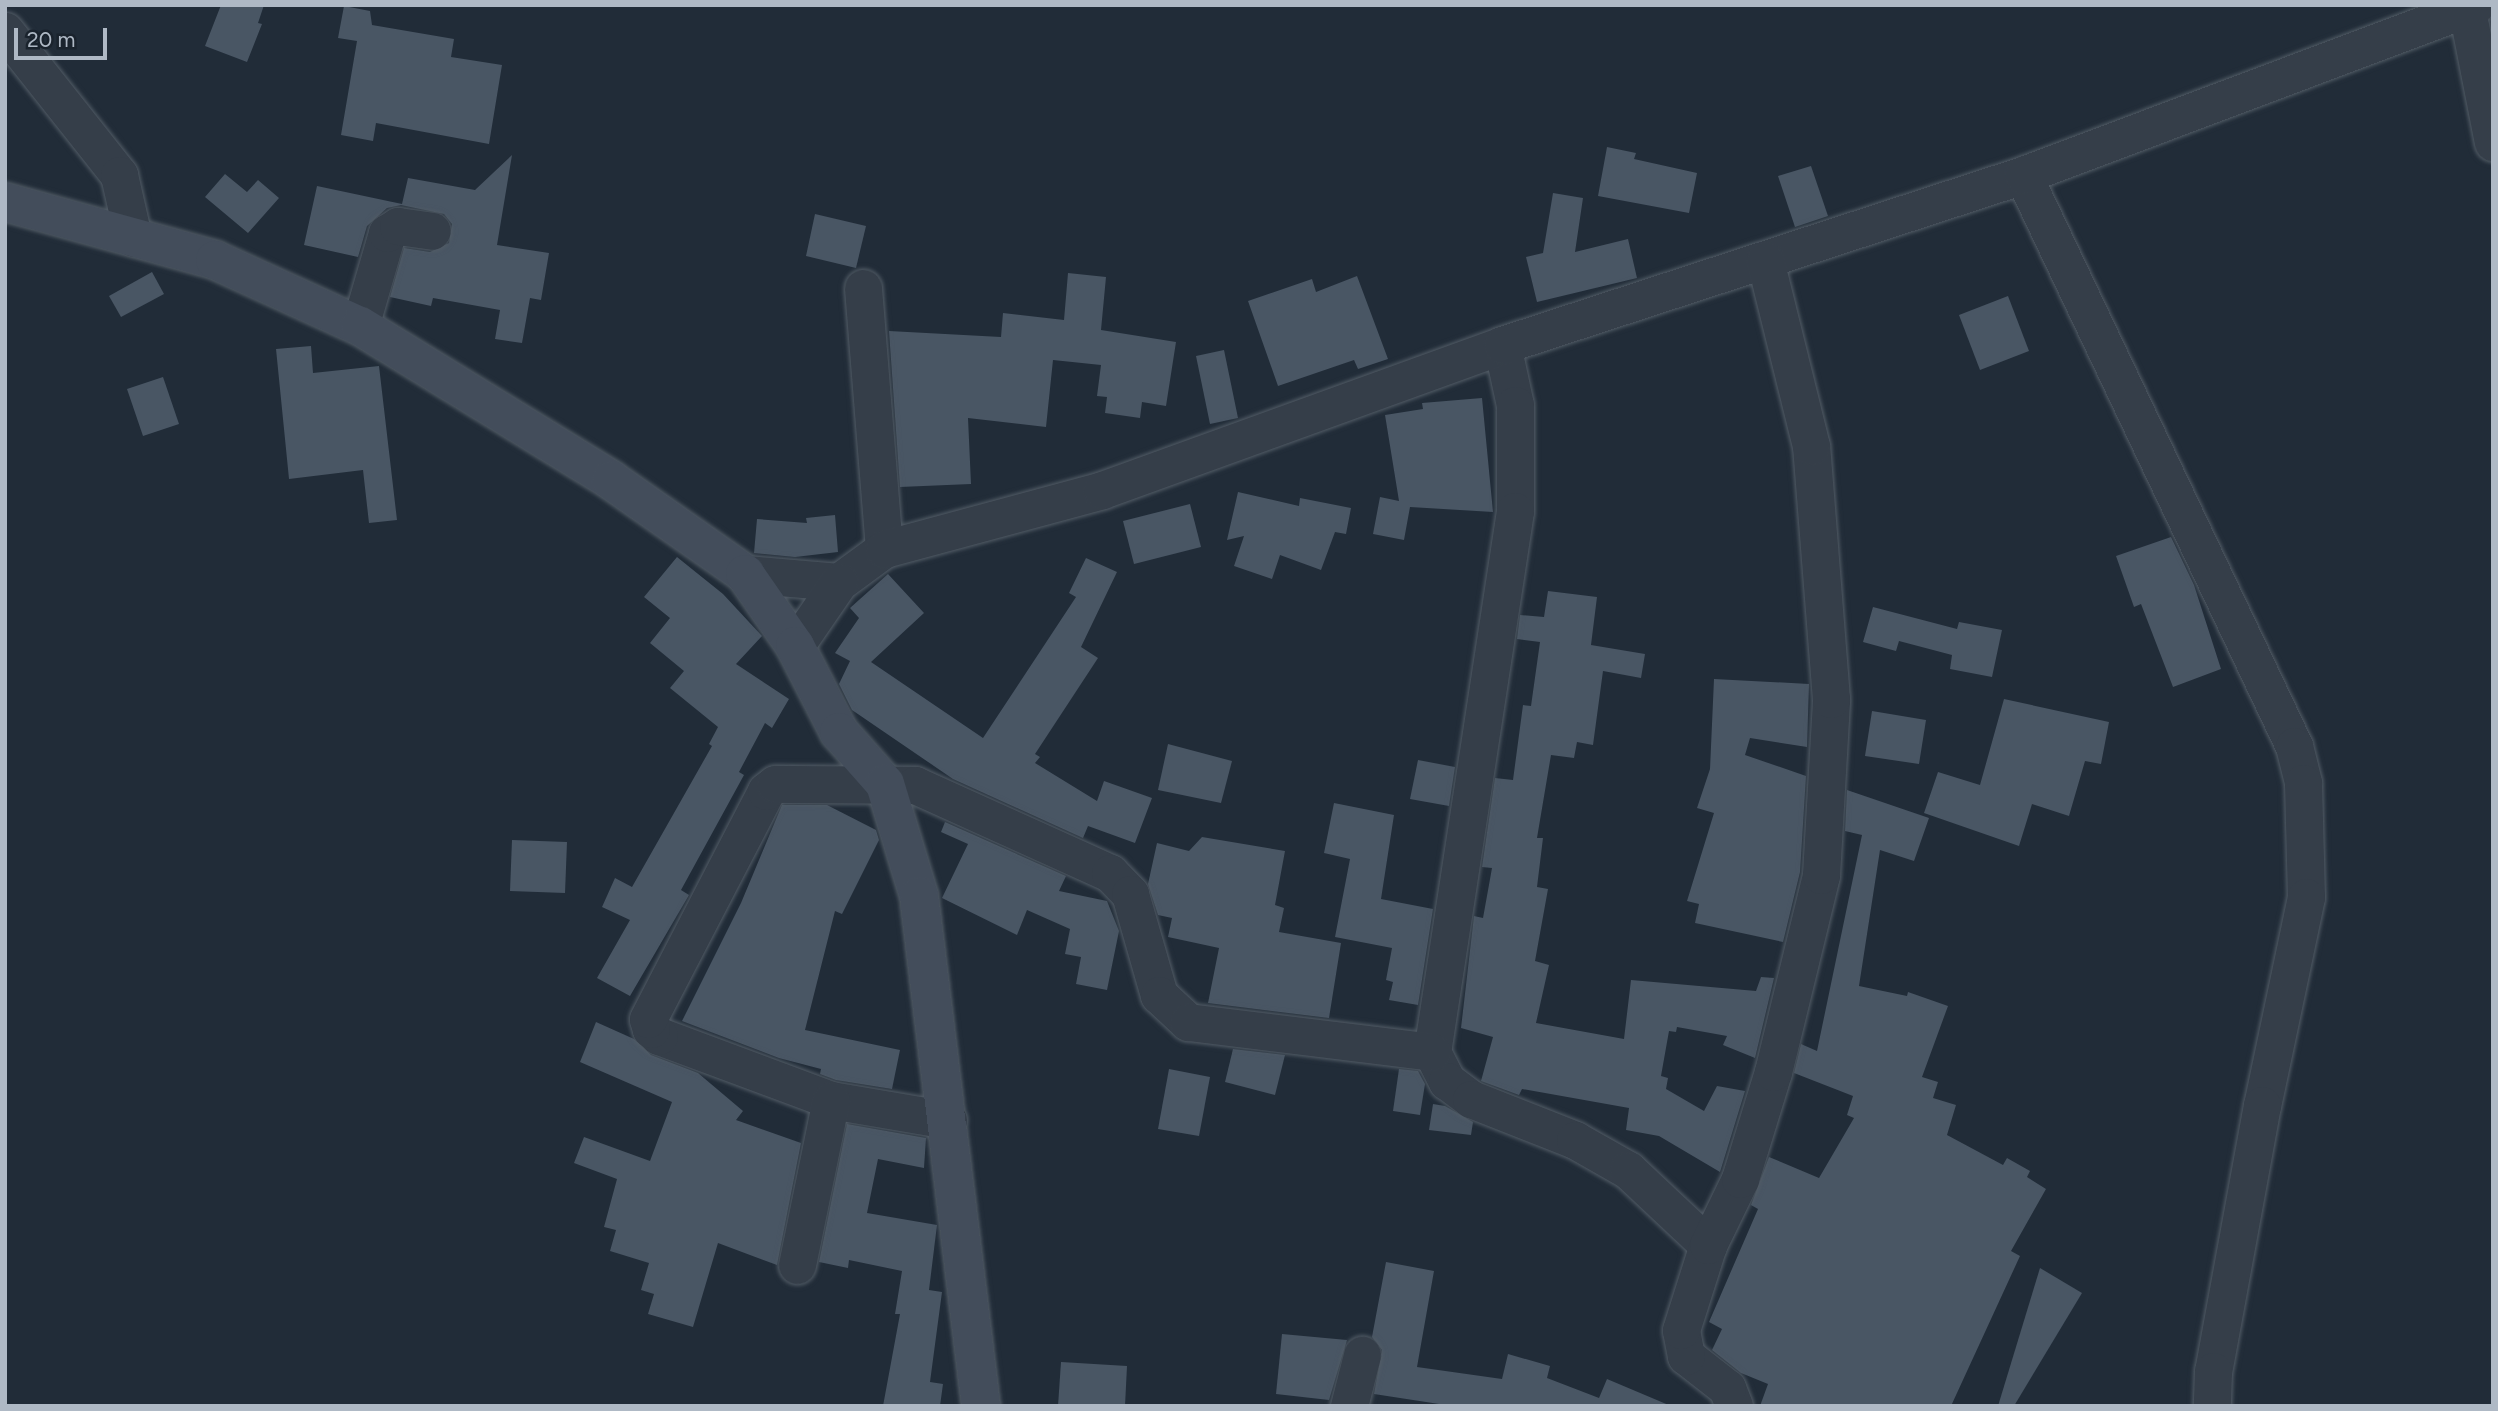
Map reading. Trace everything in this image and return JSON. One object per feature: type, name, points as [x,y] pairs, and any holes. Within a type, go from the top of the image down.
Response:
[{"type":"street","points":[[795,646],[839,582],[884,549],[1102,491],[1502,345],[2022,175],[2469,6],[2493,142]]},
{"type":"street","points":[[5,31],[118,175],[133,237]]},
{"type":"street","points":[[2022,175],[2294,746],[2303,783],[2306,897],[2235,1251],[2213,1371],[2211,1406]]},
{"type":"street","points":[[5,202],[215,260],[360,326],[611,480],[745,574],[795,646],[839,733],[885,784],[925,923],[981,1406]]},
{"type":"street","points":[[360,326],[387,233],[398,226],[432,231]]},
{"type":"street","points":[[1734,1406],[1727,1388],[1686,1356],[1681,1346],[1685,1313],[1708,1245],[1740,1179],[1773,1072],[1821,875],[1831,699],[1811,446],[1765,260]]},
{"type":"street","points":[[863,288],[884,549]]},
{"type":"street","points":[[1502,345],[1515,405],[1515,511],[1432,1052],[1447,1081],[1471,1099],[1575,1140],[1628,1170],[1708,1245]]},
{"type":"street","points":[[745,574],[839,582]]},
{"type":"street","points":[[948,1120],[831,1100],[659,1037],[648,1019],[766,791],[785,781],[915,785],[1119,880],[1133,903],[1159,995],[1188,1022],[1432,1052]]},
{"type":"street","points":[[797,1265],[831,1100]]},
{"type":"street","points":[[1349,1406],[1362,1355]]},
{"type":"building","points":[[221,5],[264,5],[258,23],[262,24],[247,62],[205,46]]},
{"type":"building","points":[[344,6],[370,11],[372,25],[454,39],[451,57],[502,65],[489,144],[376,123],[373,141],[341,135],[357,41],[338,38]]},
{"type":"building","points":[[1607,147],[1636,153],[1634,159],[1697,173],[1689,213],[1598,196]]},
{"type":"building","points":[[512,155],[497,245],[549,253],[541,300],[530,298],[522,343],[495,339],[500,310],[433,298],[431,306],[390,297],[404,248],[430,252],[449,243],[452,224],[444,214],[401,205],[387,208],[367,226],[358,257],[304,245],[317,186],[402,204],[408,178],[475,190]]},
{"type":"building","points":[[1811,166],[1828,216],[1795,227],[1778,176]]},
{"type":"building","points":[[225,174],[247,192],[258,180],[279,198],[248,233],[205,197]]},
{"type":"building","points":[[1553,193],[1583,198],[1575,252],[1628,239],[1637,278],[1537,302],[1526,257],[1543,253]]},
{"type":"building","points":[[815,214],[866,226],[856,268],[806,256]]},
{"type":"building","points":[[152,272],[164,294],[121,317],[109,296]]},
{"type":"building","points":[[1068,273],[1106,277],[1101,330],[1176,342],[1166,406],[1142,402],[1140,418],[1105,413],[1107,397],[1097,396],[1101,365],[1053,360],[1046,427],[968,418],[971,484],[900,487],[889,331],[1001,337],[1003,313],[1064,320]]},
{"type":"building","points":[[1357,276],[1388,359],[1358,369],[1354,360],[1278,386],[1248,301],[1312,279],[1316,292]]},
{"type":"building","points":[[2008,296],[2029,351],[1980,370],[1959,315]]},
{"type":"building","points":[[311,346],[313,373],[379,366],[397,520],[369,523],[363,470],[289,479],[276,349]]},
{"type":"building","points":[[1224,350],[1238,418],[1210,424],[1196,356]]},
{"type":"building","points":[[163,377],[179,424],[143,436],[127,389]]},
{"type":"building","points":[[1482,398],[1493,512],[1410,507],[1404,540],[1373,534],[1380,497],[1399,501],[1385,415],[1423,409],[1422,403]]},
{"type":"building","points":[[1238,492],[1299,506],[1300,498],[1351,508],[1346,534],[1335,532],[1321,570],[1280,555],[1272,579],[1234,566],[1244,536],[1227,540]]},
{"type":"building","points":[[1190,504],[1201,547],[1134,564],[1123,521]]},
{"type":"building","points":[[835,515],[838,552],[795,557],[754,553],[757,519],[807,523],[806,518]]},
{"type":"building","points":[[2171,537],[2194,585],[2221,669],[2173,687],[2141,604],[2134,607],[2116,556]]},
{"type":"building","points":[[677,557],[723,594],[762,636],[736,664],[789,699],[772,728],[765,723],[739,772],[744,775],[681,890],[689,895],[630,996],[597,978],[630,920],[602,907],[615,878],[632,887],[712,746],[709,744],[718,727],[670,688],[684,671],[650,643],[670,618],[644,597]]},
{"type":"building","points":[[1086,558],[1117,572],[1081,647],[1098,658],[1035,754],[1040,757],[1035,763],[1097,801],[1104,781],[1152,798],[1135,843],[1088,826],[1083,838],[953,779],[852,710],[839,684],[850,661],[835,653],[859,618],[850,608],[888,574],[924,613],[871,662],[983,738],[1076,597],[1069,593]]},
{"type":"building","points":[[1548,591],[1597,597],[1591,645],[1645,654],[1641,678],[1603,671],[1593,745],[1577,742],[1574,758],[1551,755],[1537,838],[1543,838],[1537,887],[1548,889],[1535,961],[1549,965],[1536,1023],[1624,1039],[1631,980],[1756,991],[1761,977],[1774,978],[1755,1058],[1723,1045],[1727,1036],[1677,1027],[1676,1032],[1669,1031],[1661,1076],[1668,1078],[1666,1089],[1704,1111],[1717,1086],[1745,1091],[1720,1172],[1659,1136],[1626,1130],[1629,1108],[1522,1089],[1519,1095],[1481,1081],[1493,1037],[1461,1028],[1474,916],[1483,918],[1492,868],[1482,867],[1495,778],[1513,780],[1523,705],[1531,706],[1540,642],[1517,639],[1520,615],[1544,617]]},
{"type":"building","points":[[1873,607],[1957,629],[1959,622],[2002,630],[1992,677],[1950,669],[1952,655],[1899,641],[1896,651],[1863,642]]},
{"type":"building","points":[[1714,679],[1809,684],[1807,747],[1750,738],[1745,755],[1806,776],[1800,872],[1783,942],[1695,923],[1699,904],[1687,901],[1714,813],[1697,808],[1710,769]]},
{"type":"building","points":[[2004,699],[2109,722],[2101,764],[2085,761],[2069,816],[2032,804],[2019,846],[1924,813],[1938,772],[1980,785]]},
{"type":"building","points":[[1872,711],[1926,720],[1919,764],[1865,756]]},
{"type":"building","points":[[1168,744],[1232,761],[1221,803],[1158,790]]},
{"type":"building","points":[[1418,760],[1455,767],[1449,806],[1410,799]]},
{"type":"building","points":[[1847,790],[1929,818],[1914,861],[1880,850],[1859,986],[1907,996],[1908,992],[1948,1006],[1922,1077],[1938,1082],[1933,1098],[1956,1105],[1947,1135],[2003,1165],[2007,1158],[2030,1171],[2027,1177],[2046,1189],[2011,1251],[2020,1256],[1951,1406],[1760,1406],[1768,1384],[1741,1373],[1712,1350],[1722,1329],[1709,1322],[1758,1209],[1751,1205],[1769,1157],[1819,1178],[1854,1118],[1847,1115],[1853,1096],[1794,1073],[1801,1044],[1817,1051],[1862,835],[1845,831]]},
{"type":"building","points":[[1334,803],[1394,815],[1381,899],[1433,909],[1418,1005],[1389,1000],[1393,982],[1386,980],[1392,948],[1335,937],[1350,859],[1324,853]]},
{"type":"building","points":[[782,805],[827,805],[876,830],[879,840],[842,914],[835,911],[805,1030],[900,1050],[892,1089],[836,1080],[820,1074],[821,1069],[779,1058],[682,1021],[741,903]]},
{"type":"building","points":[[945,822],[1066,876],[1059,891],[1107,901],[1119,931],[1107,990],[1076,984],[1081,957],[1065,954],[1070,929],[1027,910],[1017,935],[942,898],[968,844],[941,832]]},
{"type":"building","points":[[1202,837],[1285,851],[1275,905],[1284,908],[1279,932],[1341,943],[1329,1018],[1208,1003],[1219,948],[1168,937],[1172,918],[1158,915],[1148,884],[1157,843],[1189,851]]},
{"type":"building","points":[[512,840],[567,842],[565,893],[510,891]]},
{"type":"building","points":[[596,1022],[634,1039],[651,1055],[698,1073],[743,1111],[736,1120],[801,1143],[777,1265],[718,1243],[693,1327],[648,1314],[654,1294],[641,1290],[649,1263],[610,1251],[616,1230],[604,1227],[617,1179],[574,1163],[584,1137],[650,1161],[672,1102],[580,1062]]},
{"type":"building","points":[[1233,1049],[1285,1055],[1275,1095],[1225,1082]]},
{"type":"building","points":[[1169,1069],[1210,1077],[1199,1136],[1158,1129]]},
{"type":"building","points":[[1399,1069],[1418,1071],[1425,1084],[1420,1115],[1393,1111]]},
{"type":"building","points":[[1433,1104],[1445,1106],[1473,1122],[1471,1135],[1429,1130]]},
{"type":"building","points":[[847,1124],[926,1138],[924,1168],[878,1159],[867,1213],[937,1225],[929,1290],[942,1292],[930,1382],[943,1384],[940,1406],[883,1406],[900,1314],[895,1314],[902,1271],[849,1260],[848,1268],[819,1262]]},
{"type":"building","points":[[1386,1262],[1434,1271],[1417,1367],[1502,1379],[1508,1354],[1550,1366],[1547,1378],[1599,1398],[1607,1379],[1671,1406],[1452,1406],[1374,1394],[1382,1350],[1372,1337]]},
{"type":"building","points":[[2040,1268],[2082,1293],[2014,1406],[1998,1406]]},
{"type":"building","points":[[1282,1334],[1347,1340],[1329,1400],[1276,1394]]},
{"type":"building","points":[[1061,1362],[1127,1366],[1125,1406],[1058,1406]]}]
